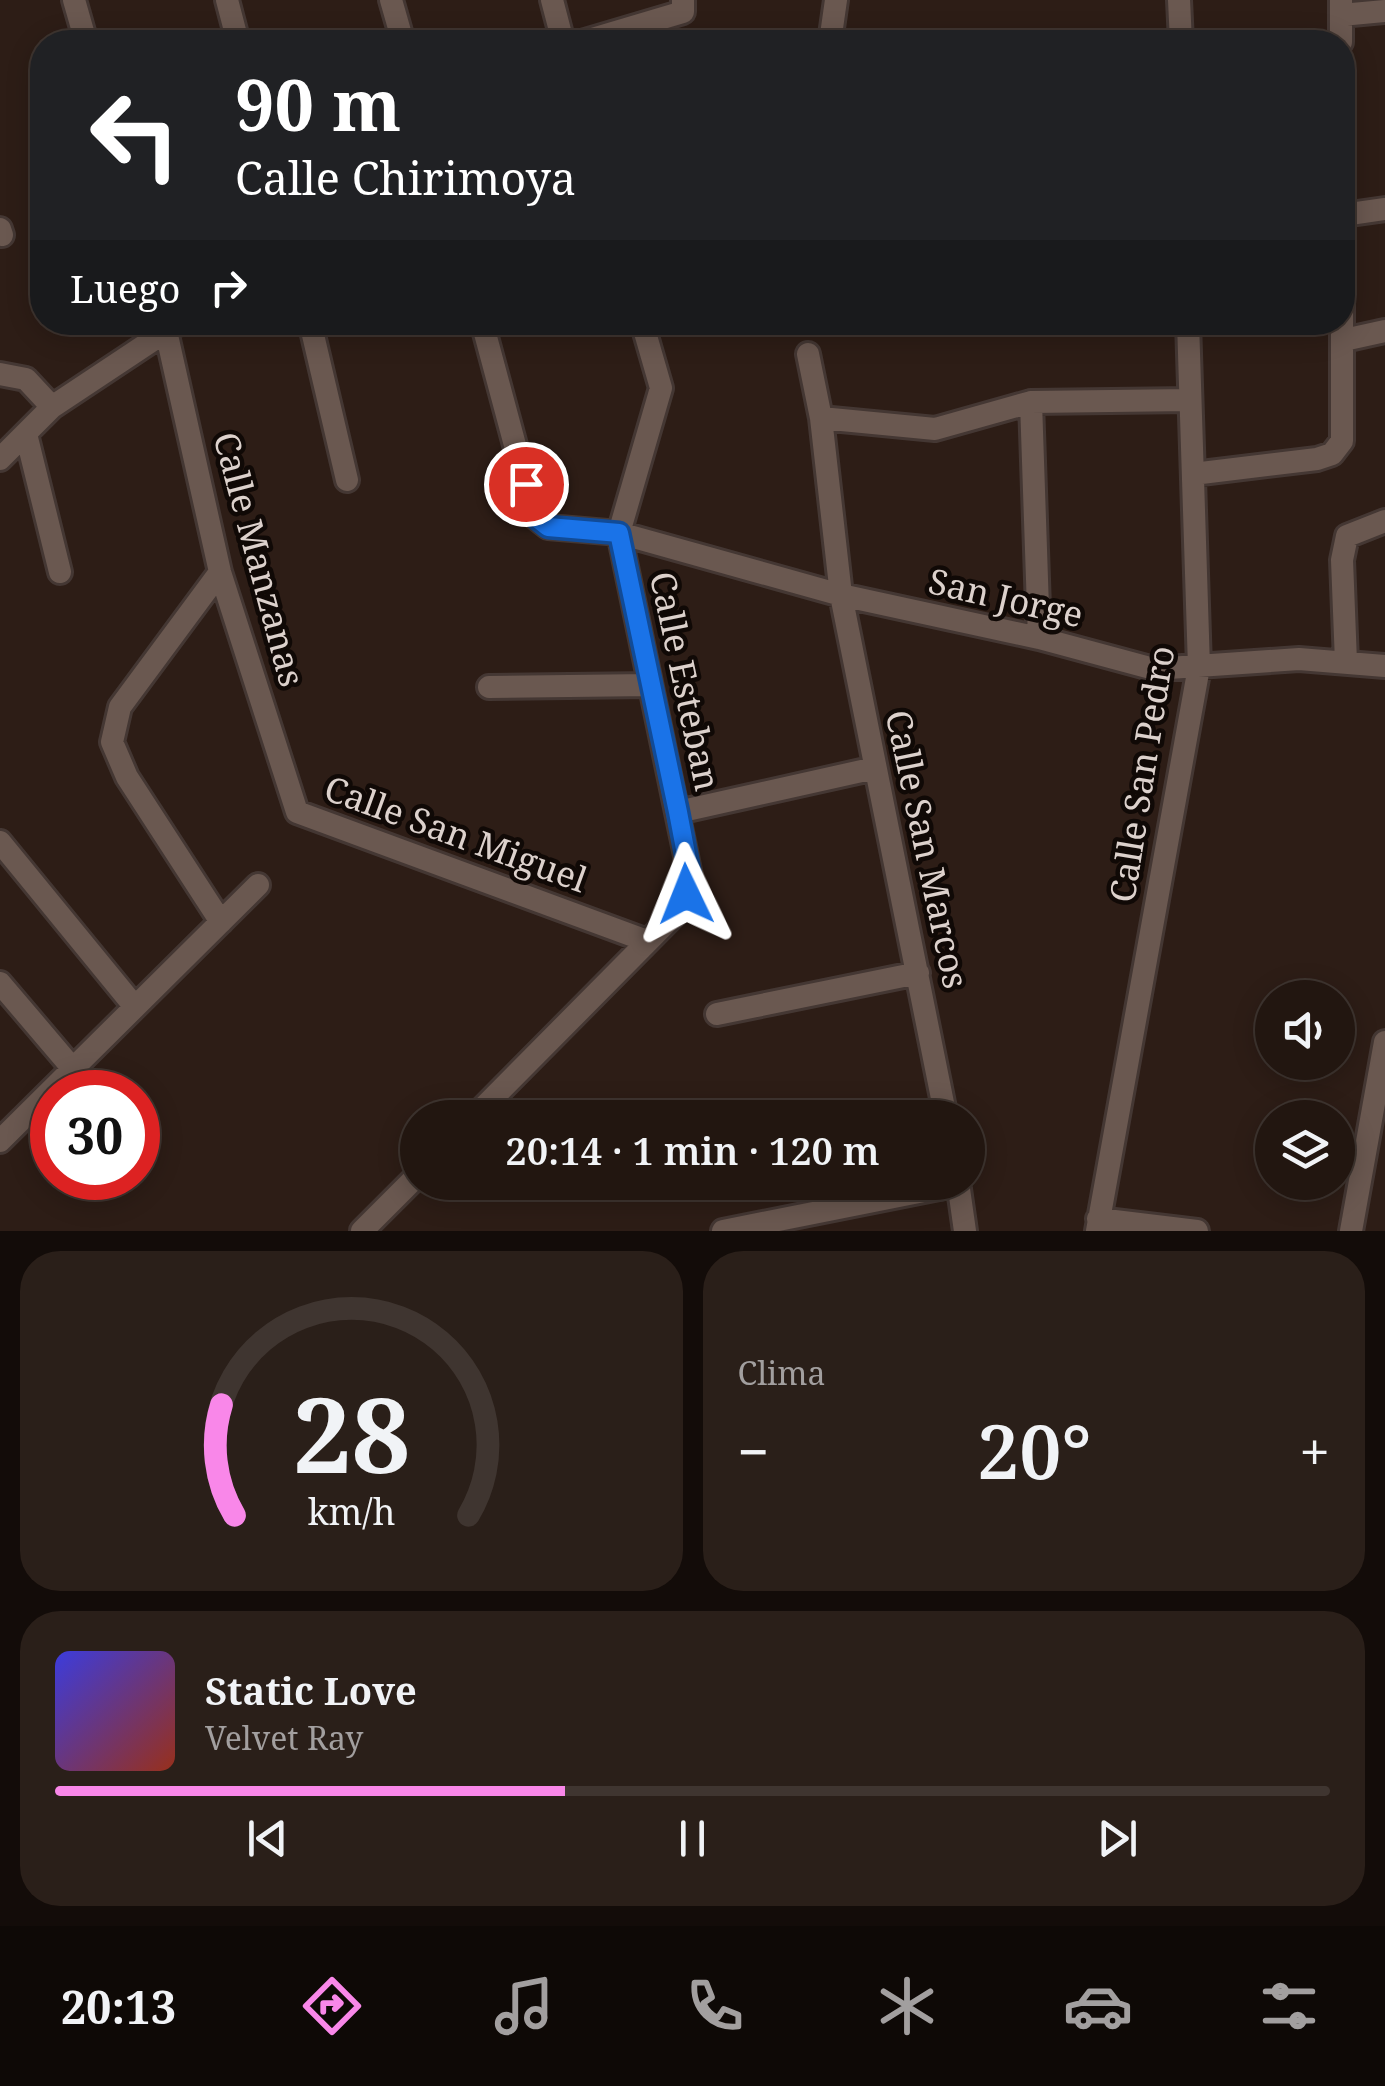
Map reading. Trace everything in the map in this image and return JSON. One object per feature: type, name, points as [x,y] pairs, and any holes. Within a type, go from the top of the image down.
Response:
[{"type":"street","points":[[74,0],[83,30]]},
{"type":"street","points":[[227,0],[235,30]]},
{"type":"street","points":[[391,0],[400,30]]},
{"type":"street","points":[[552,0],[560,30]]},
{"type":"street","points":[[832,30],[836,0]]},
{"type":"street","points":[[1179,0],[1180,30]]},
{"type":"street","points":[[616,30],[683,6]]},
{"type":"street","points":[[1341,8],[1385,11]]},
{"type":"street","points":[[1355,213],[1385,208]]},
{"type":"street","points":[[1344,340],[1385,332]]},
{"type":"street","points":[[0,460],[52,407],[156,335]]},
{"type":"street","name":"Calle Manzanas","points":[[172,335],[220,572],[297,812]]},
{"type":"street","points":[[313,335],[348,480]]},
{"type":"street","name":"San Jorge","points":[[485,335],[534,516],[548,527],[619,533],[841,595],[1038,638],[1154,669],[1299,659],[1385,666]]},
{"type":"street","points":[[619,533],[660,388],[646,335]]},
{"type":"street","name":"Calle San Pedro","points":[[1098,1225],[1199,667],[1188,335]]},
{"type":"street","points":[[1193,474],[1332,454],[1342,441],[1344,335]]},
{"type":"street","name":"Calle San Marcos","points":[[808,354],[821,418],[841,595],[943,1100]]},
{"type":"street","points":[[0,374],[26,379],[52,407]]},
{"type":"street","points":[[821,418],[935,429],[1031,402],[1190,400]]},
{"type":"street","points":[[1031,402],[1038,638]]},
{"type":"street","points":[[26,434],[60,572]]},
{"type":"street","points":[[1346,662],[1342,560],[1347,536],[1385,521]]},
{"type":"street","name":"Calle Esteban","points":[[491,1100],[678,911],[686,894],[690,875],[619,533]]},
{"type":"street","points":[[220,572],[120,707],[112,742],[127,777],[221,922]]},
{"type":"street","points":[[490,687],[650,685]]},
{"type":"street","points":[[678,812],[874,768]]},
{"type":"street","name":"Calle San Miguel","points":[[297,812],[646,941]]},
{"type":"street","points":[[0,842],[135,1007]]},
{"type":"street","points":[[0,1141],[258,885]]},
{"type":"street","points":[[717,1014],[918,972]]},
{"type":"street","points":[[0,982],[73,1069]]},
{"type":"street","points":[[1350,1231],[1385,1042]]},
{"type":"street","points":[[362,1231],[400,1193]]},
{"type":"street","points":[[724,1231],[879,1200]]},
{"type":"street","points":[[961,1200],[965,1231]]},
{"type":"street","points":[[1098,1225],[1197,1231]]},
{"type":"route","points":[[526,484],[534,516],[548,527],[619,533],[690,875],[686,894]]}]
